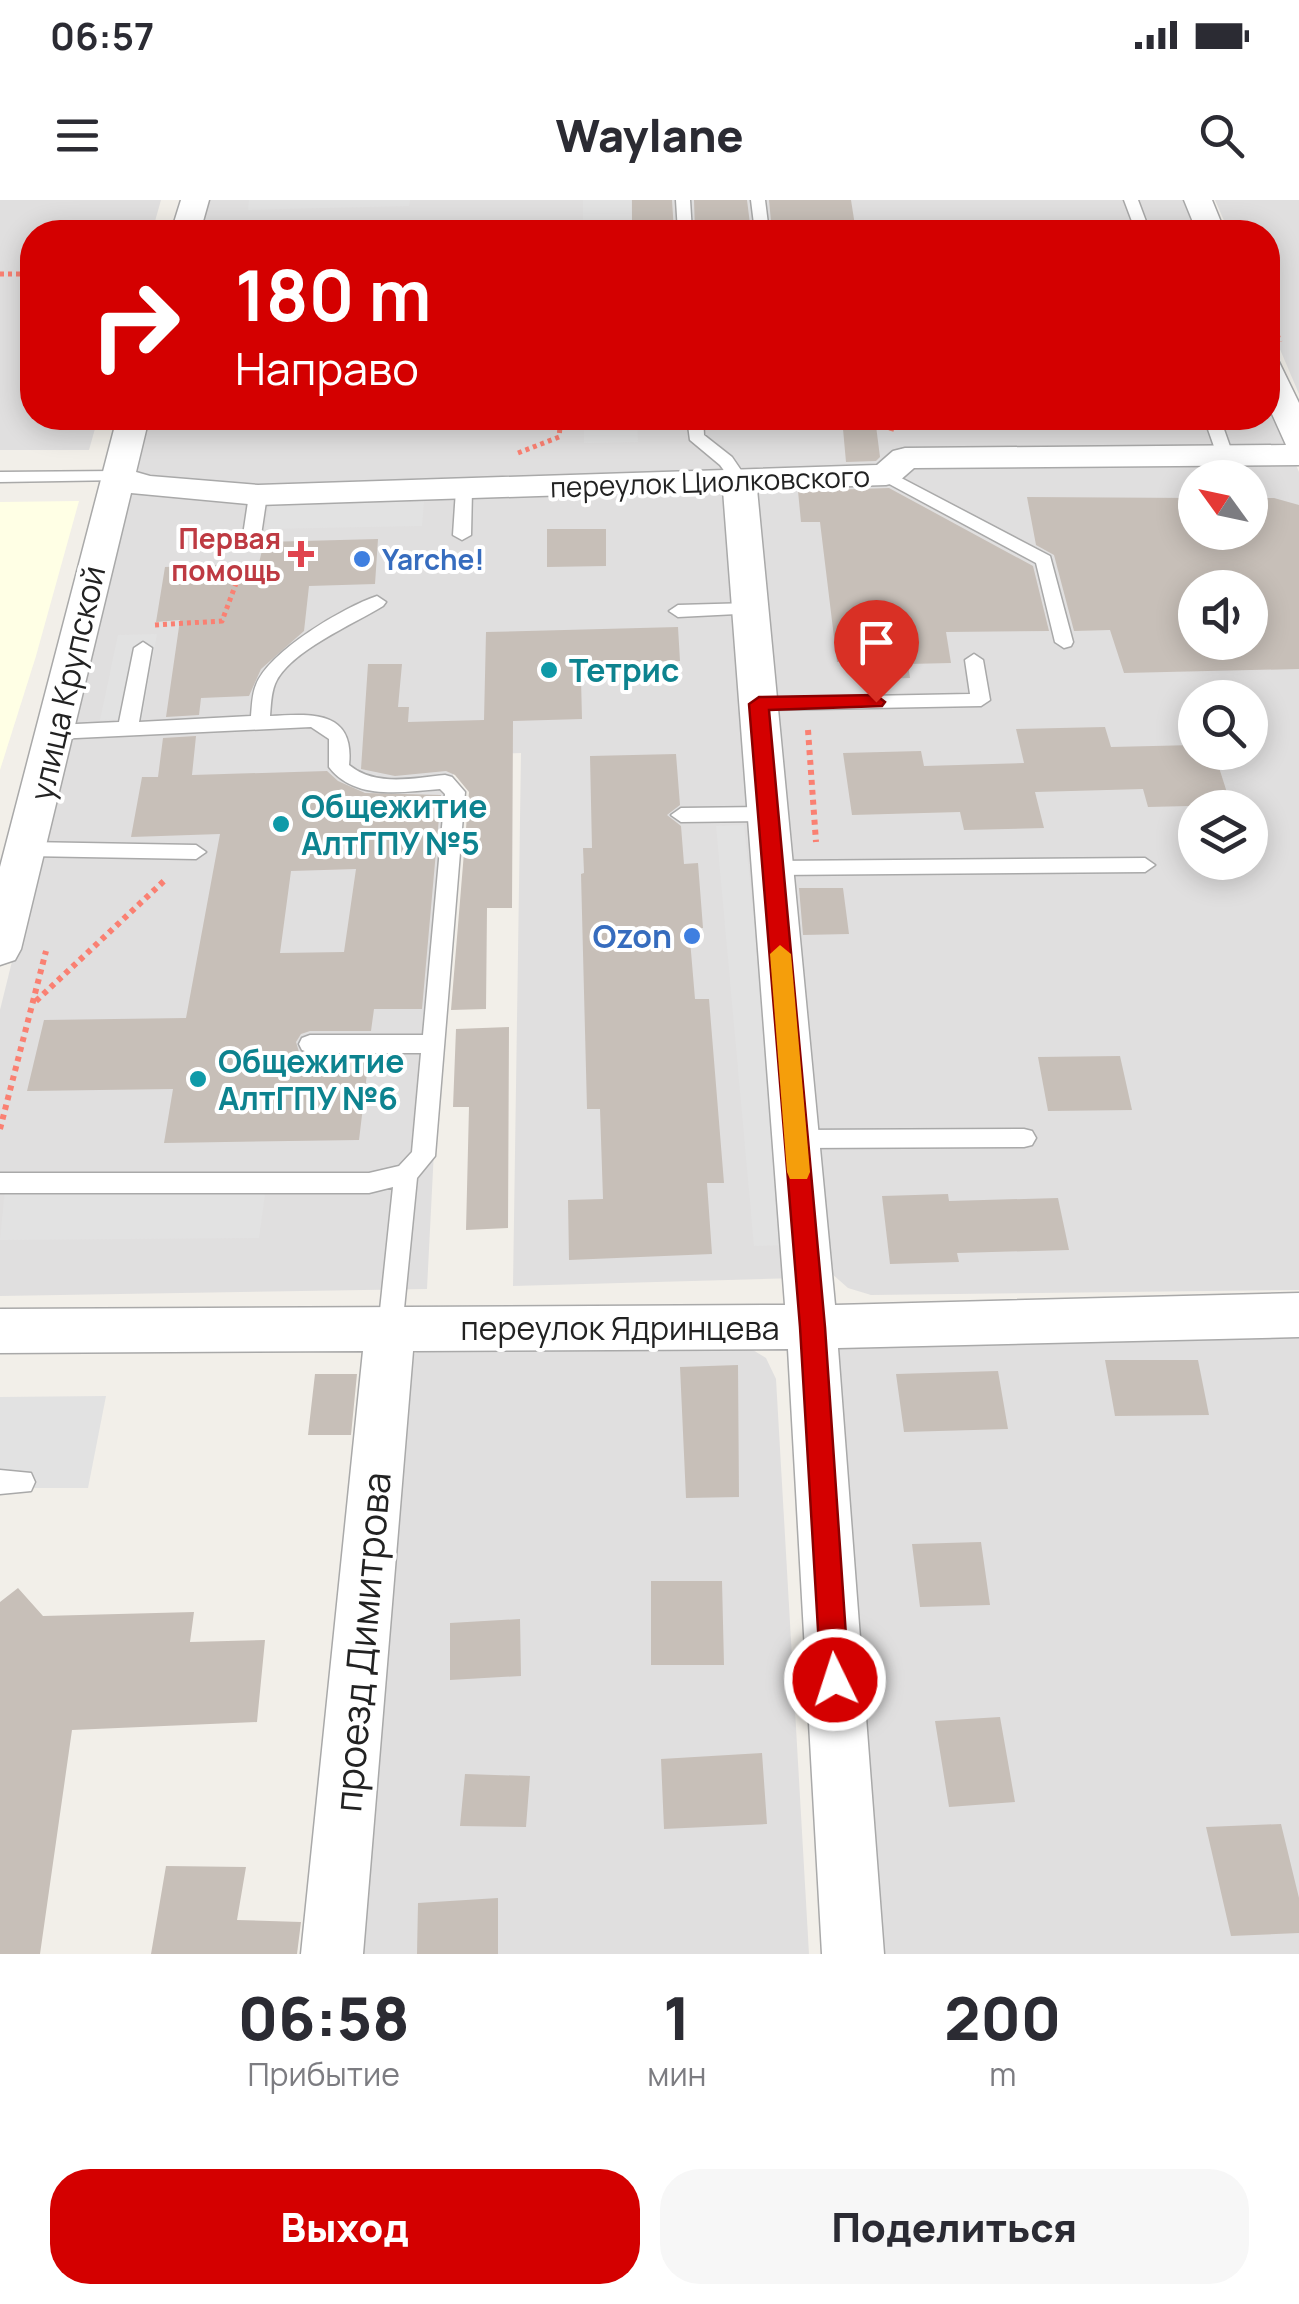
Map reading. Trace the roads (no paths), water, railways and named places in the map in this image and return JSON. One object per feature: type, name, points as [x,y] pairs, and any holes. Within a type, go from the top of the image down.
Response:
[{"type":"street","points":[[1280,396],[1299,440]]},
{"type":"street","name":"улица Крупской","points":[[0,948],[129,430]]},
{"type":"street","name":"переулок Циолковского","points":[[116,476],[145,486],[258,495],[886,475],[905,458],[1299,455]]},
{"type":"street","points":[[739,478],[750,609],[782,703],[768,814],[812,1327],[853,1954]]},
{"type":"street","name":"переулок Ядринцева","points":[[0,1331],[812,1327],[1299,1315]]},
{"type":"street","name":"проезд Димитрова","points":[[332,1954],[390,1329]]},
{"type":"lane","points":[[695,430],[696,437],[726,461],[739,478]]},
{"type":"lane","points":[[1216,430],[1225,454]]},
{"type":"lane","points":[[886,475],[1044,560],[1064,642]]},
{"type":"lane","points":[[0,477],[116,476]]},
{"type":"lane","points":[[462,535],[464,490]]},
{"type":"lane","points":[[251,542],[258,495]]},
{"type":"lane","points":[[260,722],[264,684],[273,671],[293,654],[378,602]]},
{"type":"lane","points":[[678,611],[750,609]]},
{"type":"lane","points":[[128,727],[143,648]]},
{"type":"lane","points":[[782,703],[981,700],[974,660]]},
{"type":"lane","points":[[0,1184],[369,1183],[406,1174],[424,1156],[454,792],[445,782],[378,786],[347,776],[339,767],[343,742],[336,730],[314,720],[55,732]]},
{"type":"lane","points":[[681,815],[768,814]]},
{"type":"lane","points":[[27,849],[196,852]]},
{"type":"lane","points":[[773,868],[1145,865]]},
{"type":"lane","points":[[310,1044],[434,1044]]},
{"type":"lane","points":[[796,1139],[1024,1138]]},
{"type":"lane","points":[[390,1329],[406,1174]]},
{"type":"place","name":"Первая помощь","points":[[301,554]]},
{"type":"place","name":"Yarche!","points":[[362,559]]},
{"type":"place","name":"Тетрис","points":[[549,670]]},
{"type":"place","name":"Общежитие АлтГПУ №5","points":[[281,824]]},
{"type":"place","name":"Ozon","points":[[692,936]]},
{"type":"place","name":"Общежитие АлтГПУ №6","points":[[198,1079]]}]
